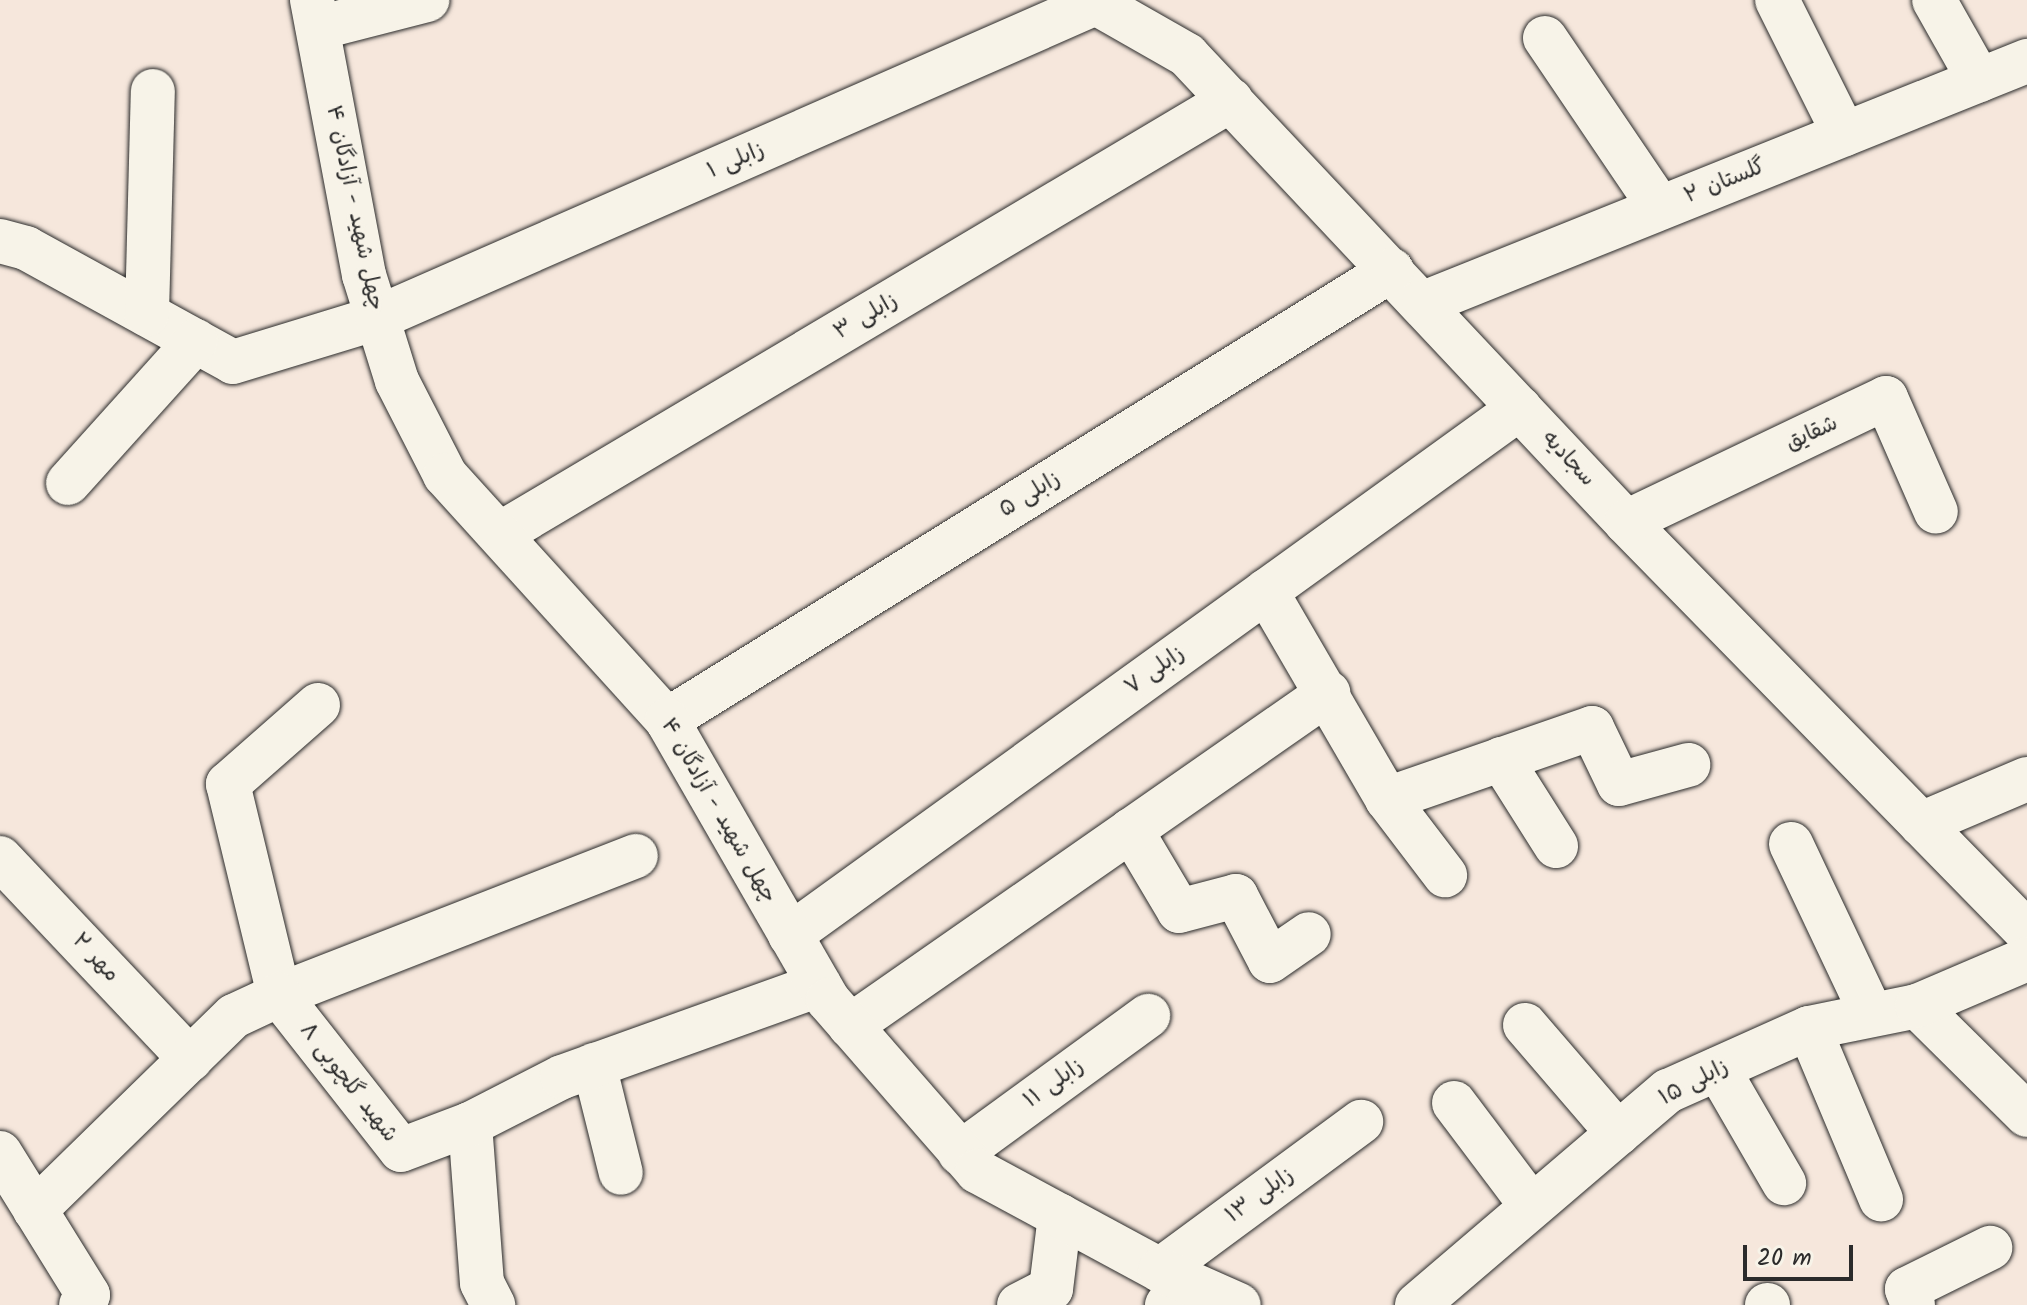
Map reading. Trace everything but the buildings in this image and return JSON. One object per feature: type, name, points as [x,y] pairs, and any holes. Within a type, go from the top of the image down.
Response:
[{"type":"street","points":[[315,14],[427,0]]},
{"type":"street","points":[[1777,0],[1844,134]]},
{"type":"street","points":[[1934,0],[1979,80]]},
{"type":"street","name":"سجادیه","points":[[1097,2],[1187,55],[1424,303],[1626,522],[2027,932]]},
{"type":"street","name":"زابلی ۱","points":[[147,314],[233,362],[377,318],[1097,2]]},
{"type":"street","name":"چهل شهید - آزادگان ۴","points":[[315,14],[377,318],[397,381],[445,475],[667,720],[819,985],[850,1026],[977,1171],[1060,1216],[1170,1285],[1239,1305]]},
{"type":"street","points":[[1545,38],[1660,208]]},
{"type":"street","name":"گلستان ۲","points":[[1424,303],[2027,61]]},
{"type":"street","points":[[0,241],[26,248],[147,314],[153,91]]},
{"type":"street","name":"زابلی ۳","points":[[500,534],[1231,100]]},
{"type":"street","name":"زابلی ۵","points":[[667,720],[1392,270]]},
{"type":"street","points":[[68,483],[196,341]]},
{"type":"street","name":"شقایق","points":[[1626,522],[1886,398],[1936,512]]},
{"type":"street","name":"زابلی ۷","points":[[790,935],[1520,408]]},
{"type":"street","points":[[1266,591],[1387,799],[1445,875]]},
{"type":"street","points":[[850,1026],[1328,693]]},
{"type":"street","points":[[279,995],[228,784],[318,705]]},
{"type":"street","points":[[1387,799],[1592,728],[1619,784],[1688,765]]},
{"type":"street","points":[[1501,759],[1556,846]]},
{"type":"street","points":[[1921,824],[2027,779]]},
{"type":"street","points":[[1131,830],[1179,911],[1236,896],[1270,961],[1309,934]]},
{"type":"street","points":[[1791,844],[1871,1013]]},
{"type":"street","points":[[35,1210],[234,1016],[279,995],[636,856]]},
{"type":"street","name":"مهر ۲","points":[[0,858],[190,1059]]},
{"type":"street","name":"زابلی ۱۵","points":[[1417,1305],[1668,1091],[1809,1028],[1917,1006],[2027,959]]},
{"type":"street","name":"شهید گلچوبی ۸","points":[[279,995],[401,1150],[470,1124],[594,1065],[819,985]]},
{"type":"street","points":[[1917,1006],[2027,1115]]},
{"type":"street","name":"زابلی ۱۱","points":[[960,1153],[1148,1016]]},
{"type":"street","points":[[1525,1025],[1618,1133]]},
{"type":"street","points":[[1809,1028],[1881,1199]]},
{"type":"street","points":[[594,1065],[621,1173]]},
{"type":"street","points":[[1718,1069],[1784,1183]]},
{"type":"street","points":[[1454,1103],[1531,1205]]},
{"type":"street","name":"زابلی ۱۳","points":[[1170,1285],[1361,1122]]},
{"type":"street","points":[[470,1124],[482,1283],[493,1305]]},
{"type":"street","points":[[0,1153],[90,1302]]},
{"type":"street","points":[[1019,1305],[1051,1289],[1060,1216]]},
{"type":"street","points":[[1913,1305],[1907,1289],[1990,1248]]}]
